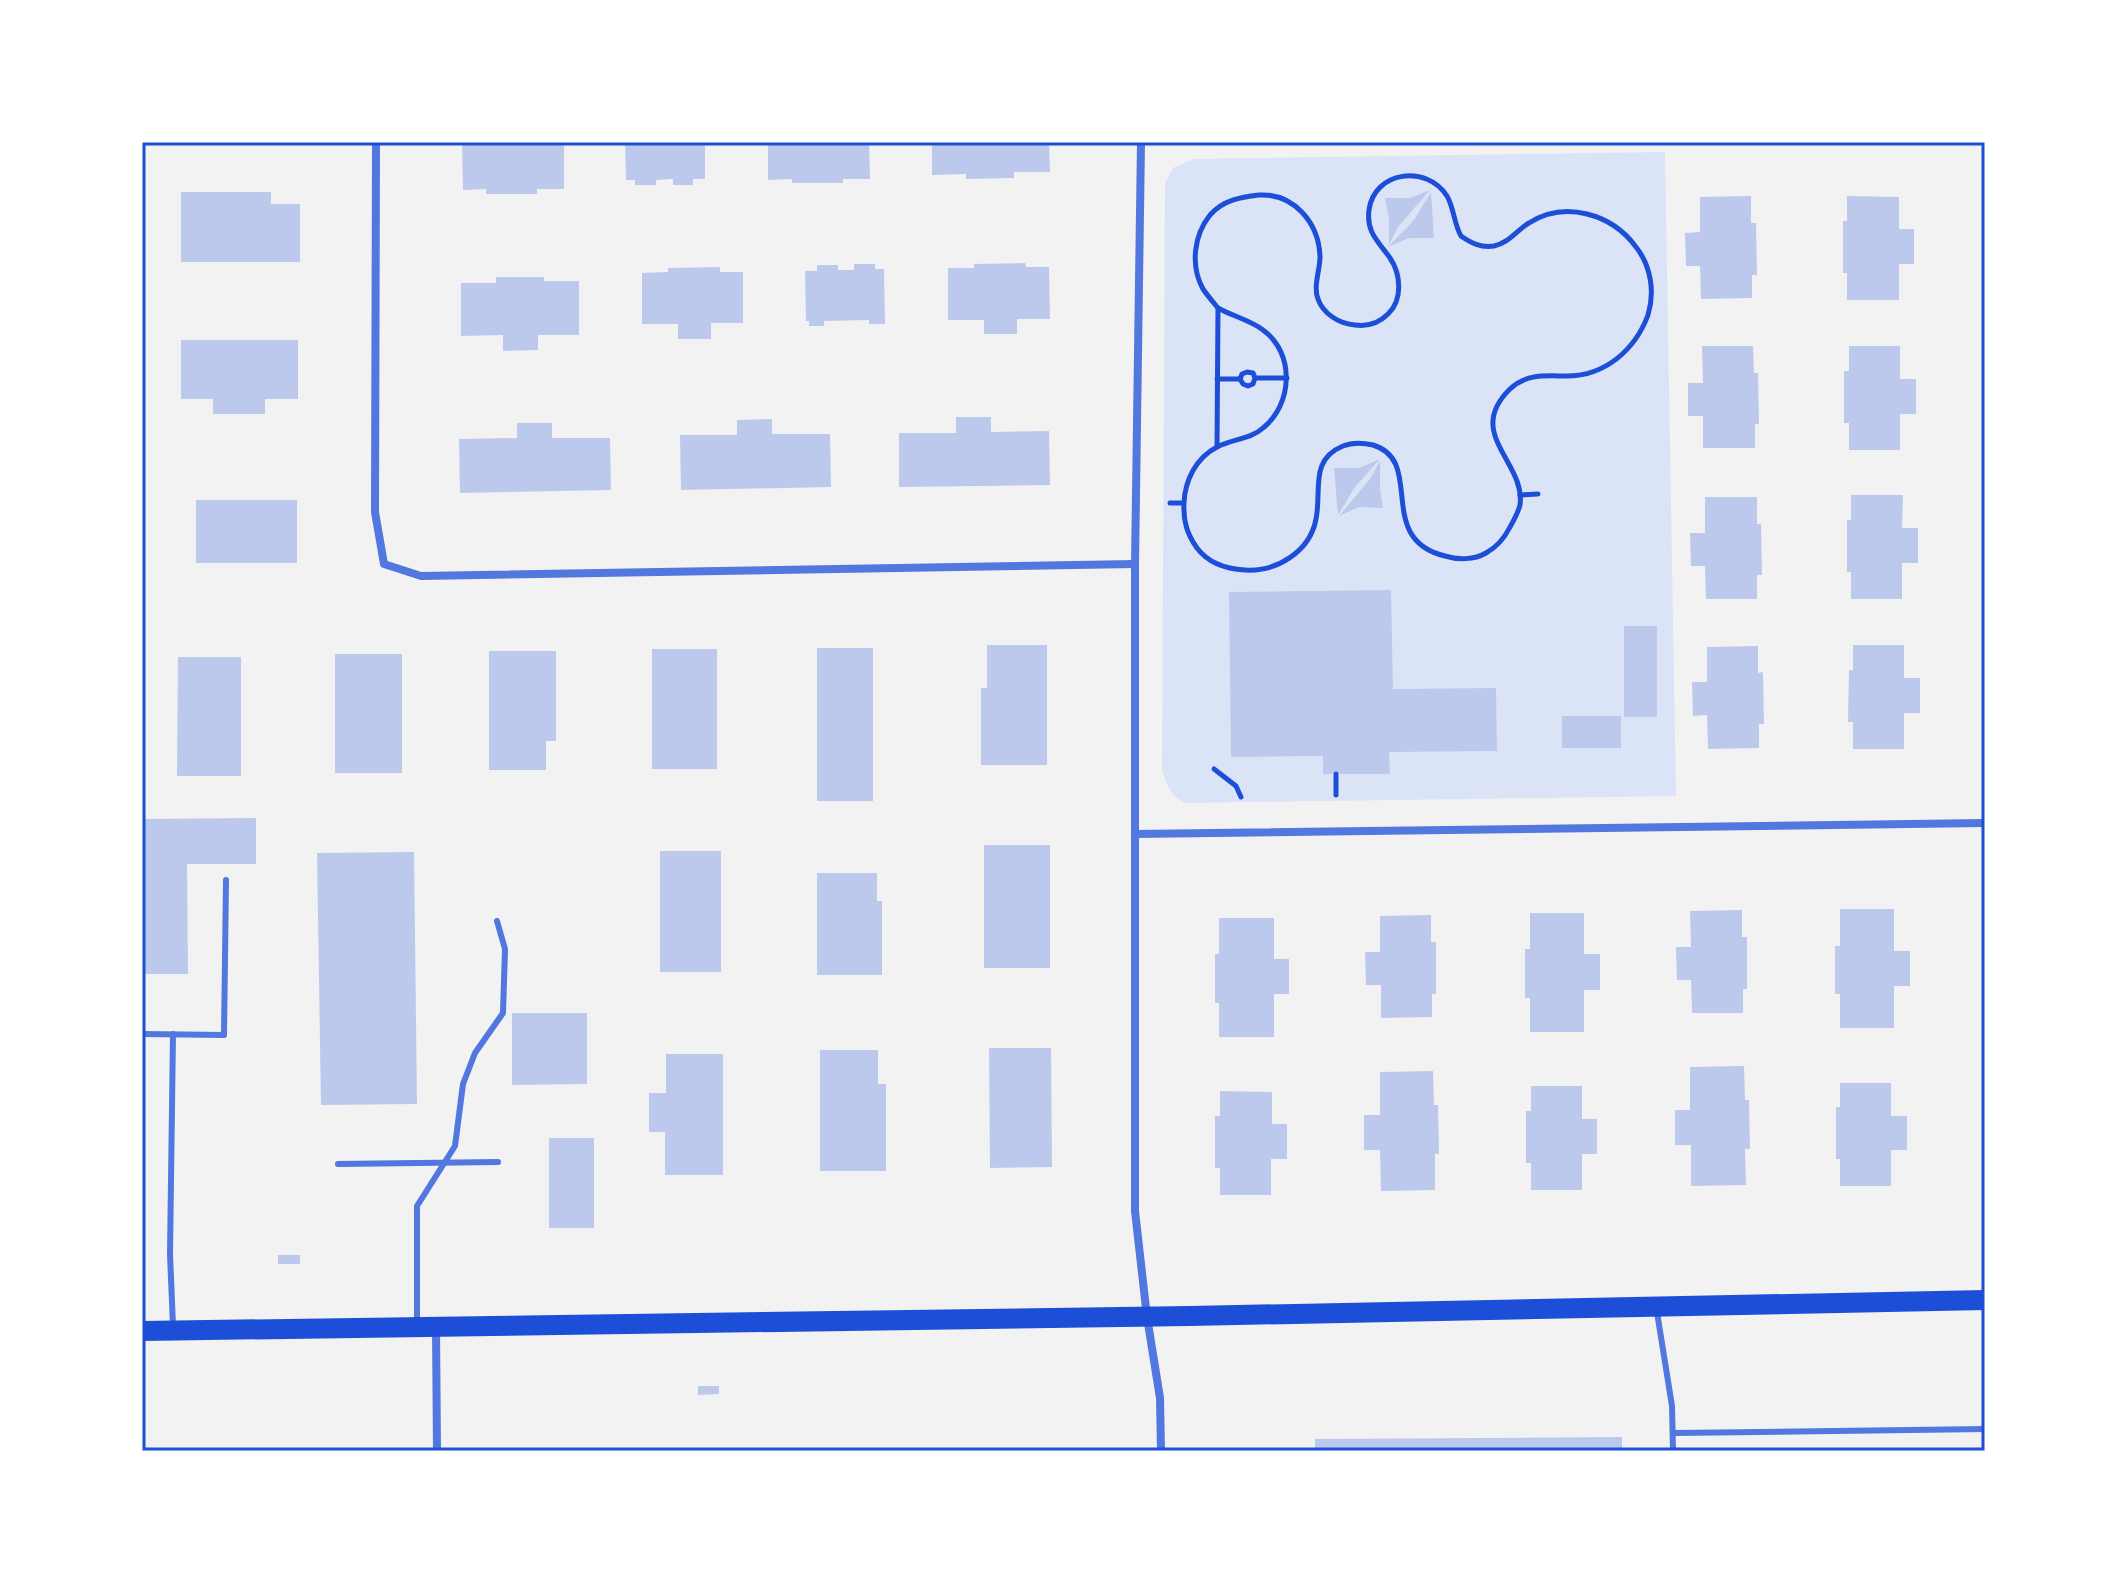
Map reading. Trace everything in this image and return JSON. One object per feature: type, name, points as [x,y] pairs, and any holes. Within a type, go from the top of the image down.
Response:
[{"type":"main road","points":[[142,1331],[1147,1317],[1985,1300]]},
{"type":"street","points":[[376,142],[375,512],[384,564],[421,576],[1135,564]]},
{"type":"street","points":[[1141,142],[1135,564],[1135,1211],[1160,1398],[1161,1451]]},
{"type":"street","points":[[1135,834],[1985,823]]},
{"type":"street","points":[[427,1326],[437,1451]]},
{"type":"lane","points":[[142,1034],[224,1035],[226,880]]},
{"type":"lane","points":[[427,1326],[417,1206],[455,1146],[463,1084],[475,1053],[503,1013],[505,949],[497,921]]},
{"type":"lane","points":[[173,1034],[170,1254],[173,1330]]},
{"type":"lane","points":[[338,1164],[498,1162]]},
{"type":"lane","points":[[1656,1307],[1674,1433],[1673,1451]]},
{"type":"lane","points":[[1674,1433],[1985,1429]]},
{"type":"path","points":[[1419,177],[1434,182],[1446,196],[1461,236],[1482,247],[1509,239],[1528,223],[1552,214],[1580,213],[1614,225],[1635,244],[1648,269],[1652,295],[1647,318],[1623,355],[1599,370],[1567,376],[1535,376],[1518,383],[1503,399],[1493,422],[1493,434],[1516,480],[1520,495],[1517,514],[1503,539],[1474,557],[1452,558],[1429,551],[1408,529],[1401,506],[1400,476],[1396,464],[1389,455],[1369,444],[1346,445],[1332,452],[1324,461],[1318,473],[1316,522],[1304,545],[1276,566],[1265,570],[1224,567],[1205,557],[1186,530],[1184,503],[1190,474],[1217,447],[1262,429],[1279,408],[1287,378],[1283,356],[1271,337],[1255,324],[1218,308],[1204,290],[1196,265],[1198,235],[1221,204],[1243,197],[1268,195],[1281,198],[1300,209],[1308,219],[1319,247],[1318,301],[1334,318],[1359,326],[1374,324],[1383,318],[1393,309],[1397,298],[1397,272],[1389,256],[1373,237],[1369,210],[1381,185],[1391,179],[1419,177]]},
{"type":"path","points":[[1217,447],[1218,308]]},
{"type":"path","points":[[1247,372],[1253,373],[1255,378],[1253,384],[1248,386],[1240,379],[1247,372]]},
{"type":"path","points":[[1255,378],[1287,378]]},
{"type":"path","points":[[1217,379],[1240,379]]},
{"type":"path","points":[[1520,495],[1538,494]]},
{"type":"path","points":[[1170,503],[1184,503]]},
{"type":"path","points":[[1214,769],[1236,786],[1241,797]]},
{"type":"path","points":[[1336,774],[1336,795]]},
{"type":"shaded area","points":[[1665,152],[1676,796],[1185,803],[1176,797],[1162,770],[1165,183],[1173,168],[1194,159]]},
{"type":"building","points":[[462,142],[564,142],[564,189],[537,189],[537,194],[486,194],[486,189],[463,190]]},
{"type":"building","points":[[625,142],[705,142],[705,179],[693,179],[693,185],[673,185],[673,179],[656,180],[656,185],[635,185],[635,180],[626,180]]},
{"type":"building","points":[[768,142],[869,142],[870,179],[843,179],[843,183],[768,180]]},
{"type":"building","points":[[932,142],[1049,142],[1050,172],[1014,172],[1014,178],[966,179],[966,174],[932,175]]},
{"type":"building","points":[[1430,190],[1398,227],[1389,245],[1385,198],[1410,198]]},
{"type":"building","points":[[181,192],[271,192],[271,204],[300,204],[300,262],[181,262]]},
{"type":"building","points":[[1431,192],[1434,238],[1409,238],[1388,247],[1414,220]]},
{"type":"building","points":[[1751,196],[1751,223],[1756,223],[1757,275],[1752,275],[1752,298],[1701,299],[1700,266],[1686,266],[1685,233],[1700,232],[1700,197]]},
{"type":"building","points":[[1847,196],[1899,197],[1899,229],[1914,229],[1914,264],[1899,264],[1899,300],[1847,300],[1847,273],[1843,273],[1843,221],[1847,221]]},
{"type":"building","points":[[1025,263],[1026,267],[1049,267],[1050,319],[1017,319],[1017,334],[984,334],[984,320],[948,320],[948,268]]},
{"type":"building","points":[[854,264],[875,264],[875,269],[884,269],[885,324],[869,324],[869,320],[824,321],[824,326],[809,326],[809,321],[806,321],[805,271],[817,271],[817,265],[838,265],[838,270],[854,270]]},
{"type":"building","points":[[720,267],[720,272],[743,272],[743,323],[711,323],[711,339],[678,339],[678,324],[642,324],[642,273],[668,272],[668,268]]},
{"type":"building","points":[[496,277],[579,281],[579,335],[538,335],[538,350],[503,351],[503,335],[461,336],[461,283],[496,283]]},
{"type":"building","points":[[181,340],[298,340],[298,399],[265,399],[265,414],[213,414],[213,399],[181,399]]},
{"type":"building","points":[[1702,346],[1753,346],[1754,373],[1758,373],[1759,424],[1755,424],[1755,448],[1703,448],[1703,416],[1688,416],[1688,383],[1703,383]]},
{"type":"building","points":[[1849,346],[1900,346],[1900,379],[1916,379],[1916,414],[1900,414],[1900,450],[1849,450],[1849,423],[1844,423],[1844,371],[1849,371]]},
{"type":"building","points":[[956,417],[991,417],[991,432],[1049,431],[1050,485],[899,487],[899,433],[956,433]]},
{"type":"building","points":[[772,419],[772,434],[830,434],[831,487],[681,490],[680,435],[737,435],[737,420]]},
{"type":"building","points":[[517,423],[552,423],[552,438],[610,438],[611,490],[460,493],[459,439],[517,438]]},
{"type":"building","points":[[1380,459],[1355,487],[1338,515],[1334,468],[1359,468]]},
{"type":"building","points":[[1380,461],[1383,508],[1359,507],[1339,516],[1370,479]]},
{"type":"building","points":[[1851,495],[1903,495],[1902,528],[1918,528],[1918,563],[1902,563],[1902,599],[1851,599],[1851,572],[1847,572],[1847,520],[1851,520]]},
{"type":"building","points":[[1705,497],[1757,497],[1762,575],[1757,575],[1757,599],[1706,599],[1705,566],[1691,566],[1690,533],[1705,533]]},
{"type":"building","points":[[196,500],[297,500],[297,563],[196,563]]},
{"type":"building","points":[[1391,590],[1393,689],[1496,688],[1497,751],[1389,752],[1390,774],[1323,774],[1323,756],[1231,757],[1229,592]]},
{"type":"building","points":[[1624,626],[1657,626],[1657,717],[1624,717]]},
{"type":"building","points":[[987,645],[1047,645],[1047,765],[981,765],[981,688],[987,688]]},
{"type":"building","points":[[1853,645],[1904,645],[1904,678],[1920,678],[1920,713],[1904,713],[1904,749],[1853,749],[1853,722],[1848,722]]},
{"type":"building","points":[[1758,646],[1758,673],[1763,672],[1764,724],[1759,724],[1759,748],[1708,749],[1707,715],[1693,716],[1692,682],[1707,682],[1707,647]]},
{"type":"building","points":[[817,648],[873,648],[873,801],[817,801]]},
{"type":"building","points":[[652,649],[717,649],[717,769],[652,769]]},
{"type":"building","points":[[489,651],[556,651],[556,741],[546,741],[546,770],[489,770]]},
{"type":"building","points":[[335,654],[402,654],[402,773],[335,773]]},
{"type":"building","points":[[178,657],[241,657],[241,776],[177,776]]},
{"type":"building","points":[[1562,716],[1621,716],[1621,748],[1562,748]]},
{"type":"building","points":[[256,818],[256,864],[187,864],[188,974],[142,974],[142,819]]},
{"type":"building","points":[[984,845],[1050,845],[1050,968],[984,968]]},
{"type":"building","points":[[660,851],[721,851],[721,972],[660,972]]},
{"type":"building","points":[[414,852],[417,1104],[321,1105],[317,853]]},
{"type":"building","points":[[817,873],[877,873],[877,901],[882,901],[882,975],[817,975]]},
{"type":"building","points":[[1840,909],[1894,909],[1894,951],[1910,951],[1910,986],[1894,986],[1894,1028],[1840,1028],[1840,994],[1835,994],[1835,946],[1840,946]]},
{"type":"building","points":[[1742,910],[1742,937],[1747,937],[1747,989],[1743,989],[1743,1013],[1692,1013],[1691,980],[1677,980],[1676,947],[1691,947],[1690,911]]},
{"type":"building","points":[[1530,913],[1584,913],[1584,954],[1600,954],[1600,990],[1584,990],[1584,1032],[1530,1032],[1530,998],[1525,998],[1525,949],[1530,949]]},
{"type":"building","points":[[1431,915],[1431,942],[1436,942],[1436,994],[1432,994],[1432,1017],[1381,1018],[1381,985],[1366,985],[1365,952],[1380,952],[1380,916]]},
{"type":"building","points":[[1219,918],[1274,918],[1274,959],[1289,959],[1289,994],[1274,994],[1274,1037],[1219,1037],[1215,954],[1219,954]]},
{"type":"building","points":[[512,1013],[587,1013],[587,1084],[512,1085]]},
{"type":"building","points":[[989,1048],[1051,1048],[1052,1167],[990,1168]]},
{"type":"building","points":[[820,1050],[878,1050],[878,1084],[886,1084],[886,1171],[820,1171]]},
{"type":"building","points":[[666,1054],[723,1054],[723,1175],[665,1175],[665,1132],[649,1132],[649,1093],[666,1093]]},
{"type":"building","points":[[1744,1066],[1745,1100],[1749,1100],[1750,1149],[1745,1149],[1746,1185],[1691,1186],[1691,1145],[1675,1145],[1675,1110],[1690,1110],[1690,1067]]},
{"type":"building","points":[[1433,1071],[1434,1105],[1438,1105],[1439,1154],[1435,1154],[1435,1190],[1381,1191],[1380,1150],[1364,1150],[1364,1115],[1380,1115],[1380,1072]]},
{"type":"building","points":[[1840,1083],[1891,1083],[1891,1116],[1907,1116],[1907,1150],[1891,1150],[1891,1186],[1840,1186],[1840,1159],[1836,1159],[1836,1107],[1840,1107]]},
{"type":"building","points":[[1531,1086],[1582,1086],[1582,1119],[1597,1119],[1597,1154],[1582,1154],[1582,1190],[1531,1190],[1531,1163],[1526,1163],[1526,1111],[1531,1111]]},
{"type":"building","points":[[1220,1091],[1272,1092],[1272,1124],[1287,1124],[1287,1159],[1271,1159],[1271,1195],[1220,1195],[1220,1168],[1215,1168],[1215,1116],[1220,1116]]},
{"type":"building","points":[[549,1138],[594,1138],[594,1228],[549,1228]]},
{"type":"building","points":[[278,1255],[300,1255],[300,1264],[278,1264]]},
{"type":"building","points":[[698,1386],[719,1386],[719,1394],[698,1395]]},
{"type":"building","points":[[1622,1437],[1622,1451],[1315,1451],[1315,1439]]}]
